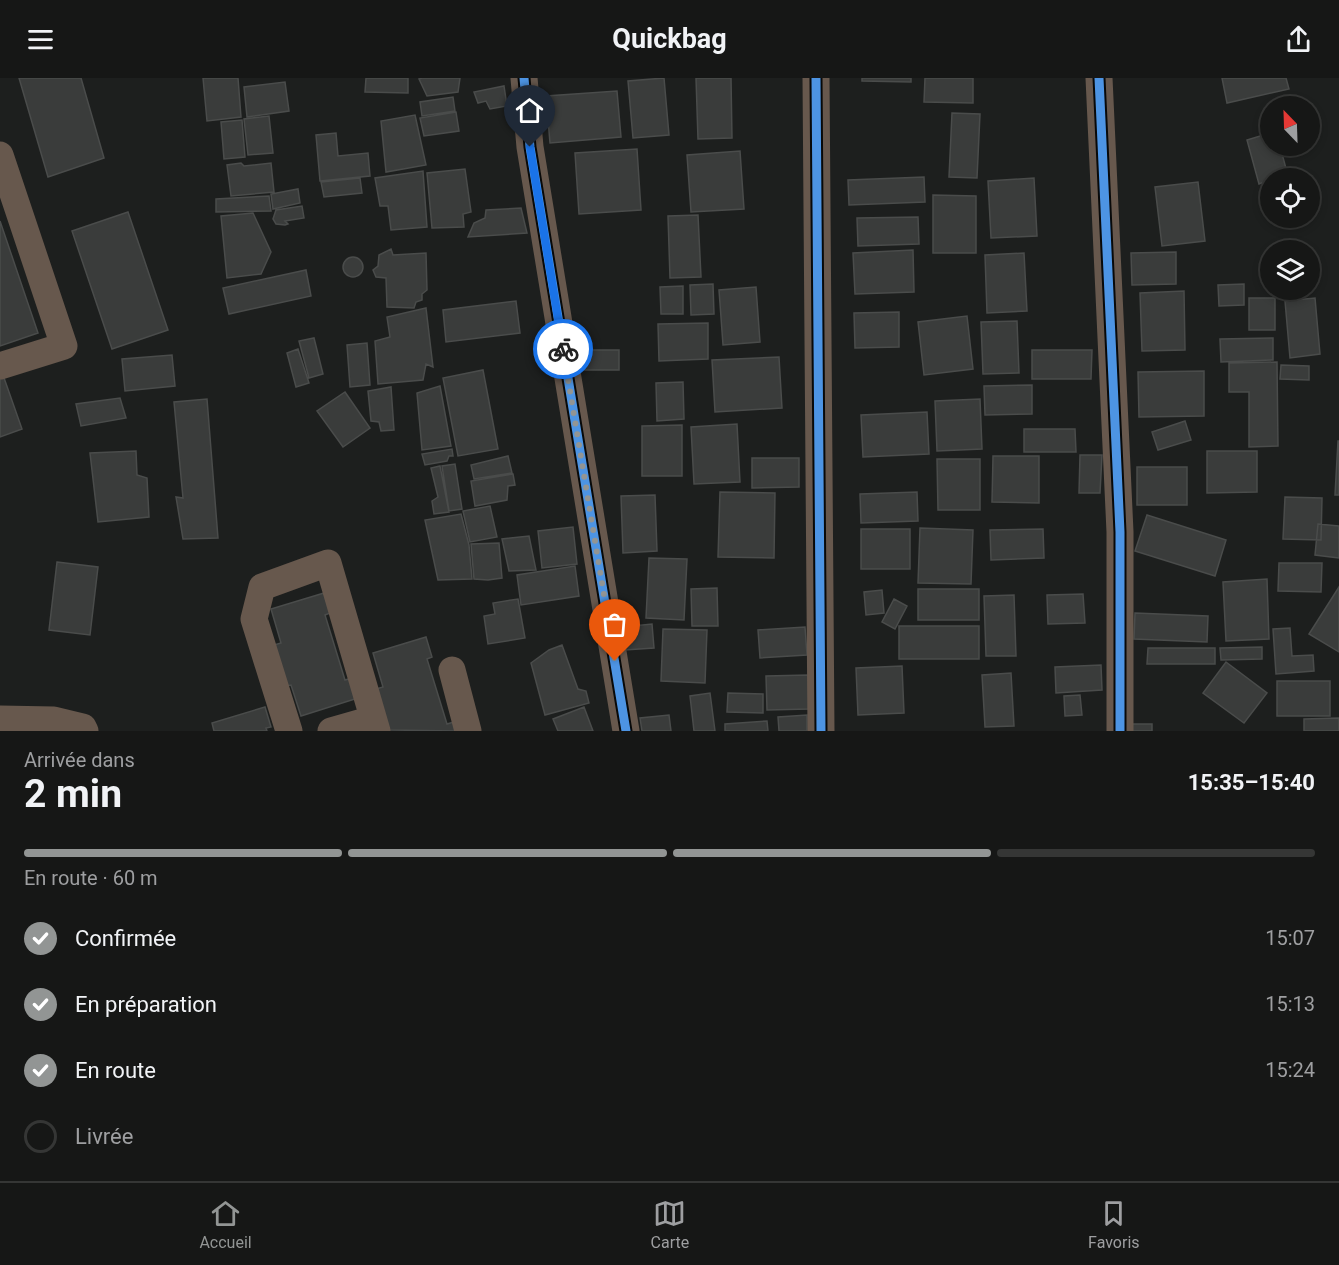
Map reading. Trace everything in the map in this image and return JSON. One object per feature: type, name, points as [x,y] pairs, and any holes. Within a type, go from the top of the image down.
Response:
[{"type":"street","points":[[524,78],[530,147],[626,731]]},
{"type":"street","points":[[816,78],[821,731]]},
{"type":"street","points":[[1099,78],[1120,532],[1120,731]]},
{"type":"street","points":[[0,155],[64,346],[0,366]]},
{"type":"street","points":[[289,731],[254,620],[262,587],[328,563],[375,725],[331,731]]},
{"type":"street","points":[[452,670],[468,731]]},
{"type":"street","points":[[0,719],[54,720],[83,727],[85,731]]},
{"type":"building","points":[[19,78],[81,78],[104,158],[48,177]]},
{"type":"building","points":[[203,78],[238,78],[241,117],[207,121]]},
{"type":"building","points":[[366,78],[408,78],[408,93],[365,92]]},
{"type":"building","points":[[460,78],[458,92],[427,96],[419,79]]},
{"type":"building","points":[[664,78],[669,135],[633,138],[628,81]]},
{"type":"building","points":[[696,78],[731,78],[732,138],[698,139]]},
{"type":"building","points":[[862,78],[911,78],[911,82],[862,81]]},
{"type":"building","points":[[925,78],[973,78],[973,103],[924,102]]},
{"type":"building","points":[[1222,78],[1286,78],[1289,89],[1227,103]]},
{"type":"building","points":[[285,82],[289,111],[247,117],[244,87]]},
{"type":"building","points":[[504,86],[507,106],[490,109],[486,101],[478,103],[474,92]]},
{"type":"building","points":[[617,91],[621,137],[550,143],[546,96]]},
{"type":"building","points":[[453,97],[455,111],[422,116],[420,102]]},
{"type":"building","points":[[456,112],[459,131],[424,136],[420,118]]},
{"type":"building","points":[[952,113],[980,114],[977,178],[949,177]]},
{"type":"building","points":[[415,115],[426,165],[386,172],[381,121]]},
{"type":"building","points":[[269,116],[273,153],[248,155],[244,119]]},
{"type":"building","points":[[242,120],[245,157],[224,159],[221,122]]},
{"type":"building","points":[[336,133],[338,156],[368,153],[370,176],[320,181],[316,135]]},
{"type":"building","points":[[1260,136],[1260,156],[1283,156],[1286,168],[1260,168],[1259,184],[1247,140]]},
{"type":"building","points":[[637,149],[641,210],[579,214],[575,153]]},
{"type":"building","points":[[740,151],[744,209],[691,212],[687,155]]},
{"type":"building","points":[[241,163],[244,166],[271,163],[274,192],[231,196],[227,165]]},
{"type":"building","points":[[465,169],[471,212],[463,214],[464,227],[432,228],[427,173]]},
{"type":"building","points":[[423,171],[427,227],[391,230],[388,206],[380,206],[375,178]]},
{"type":"building","points":[[924,177],[925,202],[849,205],[848,180]]},
{"type":"building","points":[[360,178],[362,193],[324,197],[321,182]]},
{"type":"building","points":[[1034,178],[1037,236],[991,238],[988,181]]},
{"type":"building","points":[[1198,182],[1205,241],[1162,246],[1155,187]]},
{"type":"building","points":[[298,189],[300,203],[273,209],[271,194]]},
{"type":"building","points":[[933,195],[976,196],[976,253],[933,253]]},
{"type":"building","points":[[269,196],[271,211],[216,212],[216,199]]},
{"type":"building","points":[[302,206],[304,218],[285,221],[288,224],[285,225],[276,224],[273,219],[276,210]]},
{"type":"building","points":[[521,208],[527,233],[468,237],[474,223],[485,218],[486,210]]},
{"type":"building","points":[[128,212],[168,330],[112,349],[72,231]]},
{"type":"building","points":[[253,213],[271,252],[261,274],[227,278],[221,216]]},
{"type":"building","points":[[698,215],[701,277],[670,278],[668,216]]},
{"type":"building","points":[[918,217],[919,244],[858,246],[857,218]]},
{"type":"building","points":[[0,221],[38,333],[0,346]]},
{"type":"building","points":[[391,249],[393,255],[426,253],[427,290],[422,294],[422,300],[416,302],[414,308],[387,307],[386,278],[376,277],[373,270],[378,266],[379,255]]},
{"type":"building","points":[[913,250],[914,292],[855,294],[853,253]]},
{"type":"building","points":[[1176,252],[1176,284],[1132,285],[1131,253]]},
{"type":"building","points":[[1024,253],[1027,311],[987,313],[985,255]]},
{"type":"building","points":[[353,257],[360,260],[363,267],[360,274],[353,277],[346,274],[343,267],[346,260]]},
{"type":"building","points":[[306,270],[311,296],[229,314],[223,288]]},
{"type":"building","points":[[713,284],[714,314],[691,315],[690,285]]},
{"type":"building","points":[[1244,284],[1244,305],[1219,306],[1218,285]]},
{"type":"building","points":[[683,286],[683,314],[661,314],[660,287]]},
{"type":"building","points":[[756,287],[760,342],[723,345],[719,290]]},
{"type":"building","points":[[1184,291],[1185,350],[1142,351],[1140,293]]},
{"type":"building","points":[[1249,298],[1275,300],[1275,330],[1249,330]]},
{"type":"building","points":[[1315,300],[1320,354],[1290,358],[1285,301]]},
{"type":"building","points":[[516,301],[520,333],[446,342],[443,310]]},
{"type":"building","points":[[426,308],[433,367],[426,364],[423,380],[378,384],[375,341],[390,337],[387,317]]},
{"type":"building","points":[[899,312],[899,347],[855,348],[854,313]]},
{"type":"building","points":[[967,316],[973,369],[924,375],[918,322]]},
{"type":"building","points":[[1017,321],[1019,373],[983,374],[981,322]]},
{"type":"building","points":[[708,323],[708,359],[659,361],[658,324]]},
{"type":"building","points":[[314,338],[323,374],[309,378],[299,341]]},
{"type":"building","points":[[1273,338],[1273,360],[1221,362],[1220,339]]},
{"type":"building","points":[[367,343],[370,385],[350,387],[347,345]]},
{"type":"building","points":[[298,349],[309,383],[296,387],[287,353]]},
{"type":"building","points":[[585,350],[619,350],[619,370],[585,370]]},
{"type":"building","points":[[1032,350],[1092,350],[1091,379],[1032,379]]},
{"type":"building","points":[[172,355],[175,386],[125,391],[122,359]]},
{"type":"building","points":[[779,357],[782,408],[715,412],[712,360]]},
{"type":"building","points":[[1277,362],[1278,446],[1249,447],[1249,392],[1229,392],[1229,363]]},
{"type":"building","points":[[1281,365],[1309,366],[1309,380],[1280,379]]},
{"type":"building","points":[[483,370],[498,449],[458,456],[443,378]]},
{"type":"building","points":[[1204,371],[1204,416],[1139,417],[1138,372]]},
{"type":"building","points":[[3,375],[22,429],[0,437],[0,376]]},
{"type":"building","points":[[683,382],[684,419],[657,421],[656,383]]},
{"type":"building","points":[[1032,385],[1032,414],[985,415],[984,386]]},
{"type":"building","points":[[440,386],[451,446],[422,450],[417,393]]},
{"type":"building","points":[[391,387],[394,430],[381,431],[379,422],[371,421],[368,391]]},
{"type":"building","points":[[345,392],[370,428],[343,447],[317,411]]},
{"type":"building","points":[[120,398],[126,418],[81,426],[76,404]]},
{"type":"building","points":[[207,399],[218,538],[183,539],[176,497],[183,498],[174,402]]},
{"type":"building","points":[[980,399],[982,449],[937,451],[935,401]]},
{"type":"building","points":[[927,412],[929,454],[863,457],[861,415]]},
{"type":"building","points":[[1185,421],[1191,440],[1158,450],[1152,432]]},
{"type":"building","points":[[737,424],[740,482],[694,484],[691,427]]},
{"type":"building","points":[[682,425],[682,476],[642,476],[642,426]]},
{"type":"building","points":[[1024,429],[1075,429],[1076,452],[1024,452]]},
{"type":"building","points":[[1338,441],[1339,495],[1335,495]]},
{"type":"building","points":[[452,449],[453,456],[449,456],[447,461],[425,465],[422,454]]},
{"type":"building","points":[[136,451],[137,475],[147,478],[149,517],[98,522],[90,453]]},
{"type":"building","points":[[1207,451],[1257,451],[1257,492],[1207,493]]},
{"type":"building","points":[[1080,455],[1102,455],[1100,493],[1079,493]]},
{"type":"building","points":[[508,456],[512,473],[474,479],[471,465]]},
{"type":"building","points":[[993,456],[1039,456],[1039,503],[992,502]]},
{"type":"building","points":[[752,458],[799,458],[799,487],[752,488]]},
{"type":"building","points":[[937,459],[980,459],[980,510],[938,510]]},
{"type":"building","points":[[455,464],[462,509],[449,511],[442,466]]},
{"type":"building","points":[[440,466],[449,512],[434,514],[432,501],[438,497],[431,468]]},
{"type":"building","points":[[1137,467],[1187,467],[1187,505],[1137,505]]},
{"type":"building","points":[[513,474],[515,485],[508,486],[507,500],[475,506],[471,481]]},
{"type":"building","points":[[720,492],[775,493],[774,558],[718,557]]},
{"type":"building","points":[[917,492],[918,521],[861,523],[860,494]]},
{"type":"building","points":[[655,495],[657,551],[623,553],[621,496]]},
{"type":"building","points":[[1285,497],[1322,498],[1321,540],[1283,539]]},
{"type":"building","points":[[490,506],[497,537],[470,542],[463,511]]},
{"type":"building","points":[[461,514],[469,545],[472,579],[438,580],[425,520]]},
{"type":"building","points":[[1147,515],[1226,540],[1215,576],[1135,551]]},
{"type":"building","points":[[1318,524],[1339,526],[1339,558],[1315,555]]},
{"type":"building","points":[[573,527],[577,564],[542,568],[538,531]]},
{"type":"building","points":[[920,528],[973,530],[971,584],[918,583]]},
{"type":"building","points":[[861,529],[910,529],[910,569],[861,569]]},
{"type":"building","points":[[1043,529],[1044,558],[991,560],[990,530]]},
{"type":"building","points":[[529,536],[536,570],[509,571],[502,539]]},
{"type":"building","points":[[499,543],[502,578],[474,579],[471,544]]},
{"type":"building","points":[[649,558],[687,559],[684,620],[646,618]]},
{"type":"building","points":[[57,562],[98,567],[90,635],[49,630]]},
{"type":"building","points":[[1279,563],[1322,563],[1321,592],[1278,591]]},
{"type":"building","points":[[575,566],[579,596],[521,605],[517,575]]},
{"type":"building","points":[[1267,579],[1269,639],[1226,641],[1223,582]]},
{"type":"building","points":[[1339,587],[1339,652],[1309,634]]},
{"type":"building","points":[[717,588],[718,626],[692,626],[691,589]]},
{"type":"building","points":[[918,589],[979,589],[979,620],[918,620]]},
{"type":"building","points":[[882,590],[884,613],[866,615],[864,592]]},
{"type":"building","points":[[324,593],[330,613],[325,615],[345,680],[352,678],[358,698],[301,716],[291,685],[286,686],[274,645],[281,643],[271,609]]},
{"type":"building","points":[[1083,594],[1085,623],[1048,624],[1047,595]]},
{"type":"building","points":[[1014,595],[1016,656],[986,656],[984,596]]},
{"type":"building","points":[[518,599],[525,638],[488,644],[484,616],[495,614],[493,603]]},
{"type":"building","points":[[894,599],[907,606],[895,629],[882,622]]},
{"type":"building","points":[[1135,613],[1208,616],[1207,642],[1134,639]]},
{"type":"building","points":[[652,624],[654,648],[625,650],[623,627]]},
{"type":"building","points":[[899,626],[979,626],[979,659],[899,659]]},
{"type":"building","points":[[805,627],[807,655],[760,658],[758,630]]},
{"type":"building","points":[[1290,628],[1292,656],[1313,655],[1314,671],[1276,674],[1273,629]]},
{"type":"building","points":[[663,629],[707,630],[705,683],[661,681]]},
{"type":"building","points":[[426,637],[432,657],[427,659],[447,724],[454,722],[457,731],[389,730],[376,689],[383,687],[373,653]]},
{"type":"building","points":[[562,645],[578,689],[586,691],[589,703],[545,715],[531,663],[549,650]]},
{"type":"building","points":[[1262,647],[1262,659],[1221,660],[1220,648]]},
{"type":"building","points":[[1148,648],[1215,648],[1215,664],[1147,664]]},
{"type":"building","points":[[1226,662],[1267,693],[1244,723],[1203,693]]},
{"type":"building","points":[[1101,665],[1102,690],[1056,693],[1055,667]]},
{"type":"building","points":[[902,666],[904,713],[858,715],[856,668]]},
{"type":"building","points":[[1011,673],[1014,726],[985,727],[982,675]]},
{"type":"building","points":[[808,675],[809,709],[767,710],[766,676]]},
{"type":"building","points":[[1277,681],[1330,681],[1330,716],[1277,716]]},
{"type":"building","points":[[710,693],[715,731],[694,731],[690,696]]},
{"type":"building","points":[[728,693],[763,694],[763,713],[727,712]]},
{"type":"building","points":[[1080,695],[1082,715],[1065,716],[1064,696]]},
{"type":"building","points":[[265,707],[271,727],[266,728],[267,731],[214,731],[212,723]]},
{"type":"building","points":[[584,707],[593,731],[558,731],[553,719]]},
{"type":"building","points":[[669,715],[671,731],[642,731],[640,718]]},
{"type":"building","points":[[807,715],[807,731],[779,731],[778,717]]},
{"type":"building","points":[[1339,718],[1339,731],[1304,731],[1304,719]]},
{"type":"building","points":[[767,721],[768,731],[725,731],[725,724]]},
{"type":"building","points":[[1126,724],[1152,724],[1152,731],[1126,731]]},
{"type":"cycle path","points":[[524,78],[530,147],[626,731]]},
{"type":"cycle path","points":[[816,78],[821,731]]},
{"type":"cycle path","points":[[1099,78],[1120,532],[1120,731]]},
{"type":"way so far","points":[[563,349],[615,661]]},
{"type":"route","points":[[530,147],[563,349]]}]
